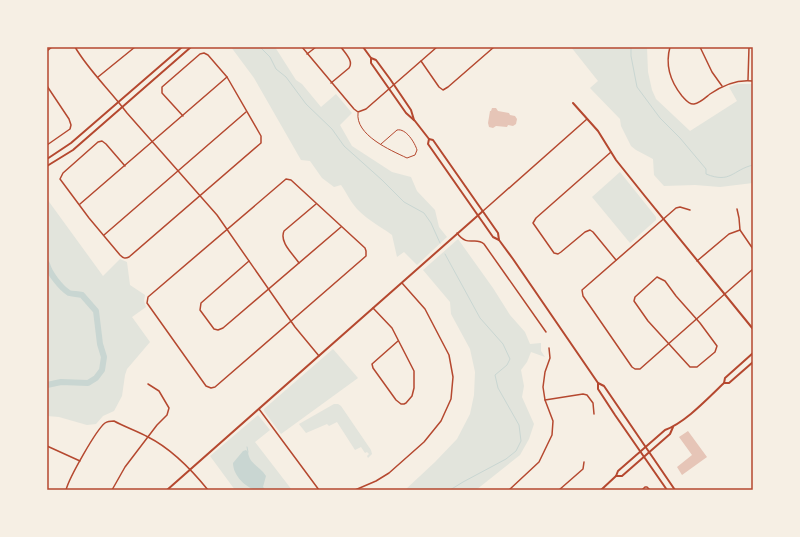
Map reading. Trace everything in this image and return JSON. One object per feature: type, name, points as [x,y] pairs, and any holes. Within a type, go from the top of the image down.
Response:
[{"type":"main road","points":[[47,159],[67,146],[182,47]]},
{"type":"main road","points":[[47,166],[69,152],[191,47]]},
{"type":"main road","points":[[363,47],[371,58],[376,60],[394,85],[411,110],[415,121]]},
{"type":"main road","points":[[371,58],[370,63],[388,89],[428,139],[428,144],[493,237],[499,240]]},
{"type":"main road","points":[[573,103],[598,131],[611,152],[663,219],[753,329]]},
{"type":"main road","points":[[428,139],[433,140],[483,211],[498,233],[499,240],[598,383],[604,386],[675,490]]},
{"type":"main road","points":[[167,490],[483,211]]},
{"type":"main road","points":[[601,490],[616,476],[618,471],[640,451],[665,430],[673,427],[697,408],[724,383],[725,378],[753,353]]},
{"type":"main road","points":[[724,383],[729,383],[753,362]]},
{"type":"main road","points":[[598,383],[598,389],[667,490]]},
{"type":"main road","points":[[616,476],[622,476],[643,456],[670,434],[673,427]]},
{"type":"street","points":[[47,51],[52,47]]},
{"type":"street","points":[[75,47],[122,107],[217,215],[291,322],[319,356]]},
{"type":"street","points":[[98,78],[135,47]]},
{"type":"street","points":[[302,47],[358,112],[366,109],[437,47]]},
{"type":"street","points":[[307,54],[316,47]]},
{"type":"street","points":[[332,83],[351,65],[351,61],[341,47]]},
{"type":"street","points":[[421,61],[439,87],[443,90],[494,47]]},
{"type":"street","points":[[670,47],[668,68],[671,80],[675,87],[690,103],[694,104],[702,100],[722,86],[743,80],[753,81]]},
{"type":"street","points":[[700,47],[712,72],[722,86]]},
{"type":"street","points":[[748,80],[749,47]]},
{"type":"street","points":[[125,166],[102,141],[98,142],[60,176],[60,181],[122,257],[129,257],[261,143],[261,136],[227,77],[208,55],[204,53],[200,54],[162,87],[162,93],[182,116]]},
{"type":"street","points":[[80,204],[227,77]]},
{"type":"street","points":[[47,86],[70,119],[71,125],[70,129],[47,145]]},
{"type":"street","points":[[104,235],[247,112]]},
{"type":"street","points":[[483,211],[587,119]]},
{"type":"street","points":[[611,152],[536,218],[533,224],[554,253],[558,254],[585,232],[590,230],[616,260]]},
{"type":"street","points":[[286,179],[292,180],[316,204],[365,248],[366,256],[215,387],[211,388],[206,386],[147,301],[149,296],[226,229],[286,179]]},
{"type":"street","points":[[299,263],[283,241],[282,236],[284,231],[316,204]]},
{"type":"street","points":[[690,210],[680,207],[676,208],[583,288],[583,296],[635,369],[640,368],[669,344],[753,269]]},
{"type":"street","points":[[736,209],[739,218],[740,230],[753,249]]},
{"type":"street","points":[[248,261],[200,303],[200,310],[214,329],[218,330],[223,328],[341,227]]},
{"type":"street","points":[[697,261],[729,234],[740,230]]},
{"type":"street","points":[[457,233],[463,240],[470,242],[479,241],[484,244],[546,332]]},
{"type":"street","points":[[655,278],[665,280],[676,296],[717,346],[715,352],[697,367],[693,368],[690,367],[669,344],[648,321],[634,301],[635,297],[655,278]]},
{"type":"street","points":[[355,490],[389,474],[424,442],[441,421],[451,399],[452,376],[449,355],[425,309],[402,283]]},
{"type":"street","points":[[373,308],[392,328],[414,371],[413,392],[409,400],[404,404],[401,404],[396,400],[372,368],[372,364],[398,341]]},
{"type":"street","points":[[509,490],[539,462],[551,439],[554,423],[545,400],[543,382],[550,358],[549,348]]},
{"type":"street","points":[[112,490],[125,467],[157,425],[167,415],[169,408],[159,391],[148,384]]},
{"type":"street","points":[[545,400],[586,394],[593,403],[594,414]]},
{"type":"street","points":[[258,409],[319,490]]},
{"type":"street","points":[[66,490],[88,447],[105,423],[114,421],[149,437],[180,459],[208,490]]},
{"type":"street","points":[[47,446],[80,461]]},
{"type":"street","points":[[559,490],[583,469],[584,462]]},
{"type":"street","points":[[642,490],[645,487],[650,490]]},
{"type":"lane","points":[[358,112],[358,119],[367,134],[381,144],[407,158],[415,154],[417,150],[404,131],[400,129],[381,144]]},
{"type":"shaded area","points":[[231,47],[275,47],[296,80],[302,84],[321,107],[336,94],[352,113],[340,125],[352,146],[392,172],[411,177],[417,191],[435,210],[439,227],[447,237],[417,265],[404,252],[397,257],[392,235],[361,213],[353,204],[341,185],[334,187],[322,178],[310,161],[301,160],[254,78]]},
{"type":"shaded area","points":[[571,47],[647,47],[648,72],[652,90],[656,99],[690,131],[737,101],[729,87],[737,84],[753,84],[753,183],[720,187],[695,185],[664,186],[654,175],[653,159],[631,146],[621,126],[620,119],[590,88],[598,81]]},
{"type":"shaded area","points":[[620,172],[656,217],[656,220],[630,243],[592,197]]},
{"type":"shaded area","points":[[47,199],[103,276],[120,259],[127,262],[130,285],[145,295],[144,301],[146,307],[132,317],[150,342],[127,369],[122,396],[114,411],[103,416],[96,424],[87,425],[59,417],[47,416]]},
{"type":"shaded area","points":[[458,239],[493,288],[510,315],[525,332],[530,344],[541,343],[541,351],[545,357],[531,352],[527,362],[521,370],[524,386],[522,397],[534,424],[529,439],[520,455],[476,490],[405,490],[457,439],[470,414],[474,395],[475,372],[470,349],[451,314],[450,302],[423,270]]},
{"type":"shaded area","points":[[333,349],[358,378],[281,434],[264,409]]},
{"type":"shaded area","points":[[334,404],[341,406],[371,450],[372,454],[368,458],[367,456],[369,454],[367,452],[365,453],[361,447],[355,450],[337,422],[329,426],[327,424],[306,433],[299,424]]},
{"type":"shaded area","points":[[258,415],[270,430],[255,442],[292,490],[235,490],[210,456]]},
{"type":"shaded area","points":[[246,450],[250,459],[266,476],[263,487],[266,490],[256,490],[249,487],[239,479],[233,467],[233,463],[243,451]]},
{"type":"building","points":[[492,108],[496,108],[498,111],[515,116],[517,119],[516,124],[513,126],[508,125],[507,127],[489,127],[488,123]]},
{"type":"building","points":[[688,431],[707,457],[682,475],[677,467],[692,455],[679,437]]},
{"type":"waterway","points":[[260,47],[270,57],[276,69],[286,77],[306,104],[332,129],[344,146],[404,202],[424,213],[431,223],[440,243]]},
{"type":"waterway","points":[[631,47],[631,56],[637,87],[660,118],[680,138],[706,169],[706,174],[721,178],[753,165]]},
{"type":"waterway","points":[[445,254],[480,318],[503,344],[510,359],[507,365],[495,375],[498,388],[519,425],[521,441],[516,451],[506,459],[450,490]]},
{"type":"waterway","points":[[47,264],[48,268],[62,288],[69,293],[82,295],[96,311],[100,344],[104,357],[102,370],[96,378],[88,383],[61,382],[47,385]]},
{"type":"waterway","points":[[247,447],[248,452]]}]
